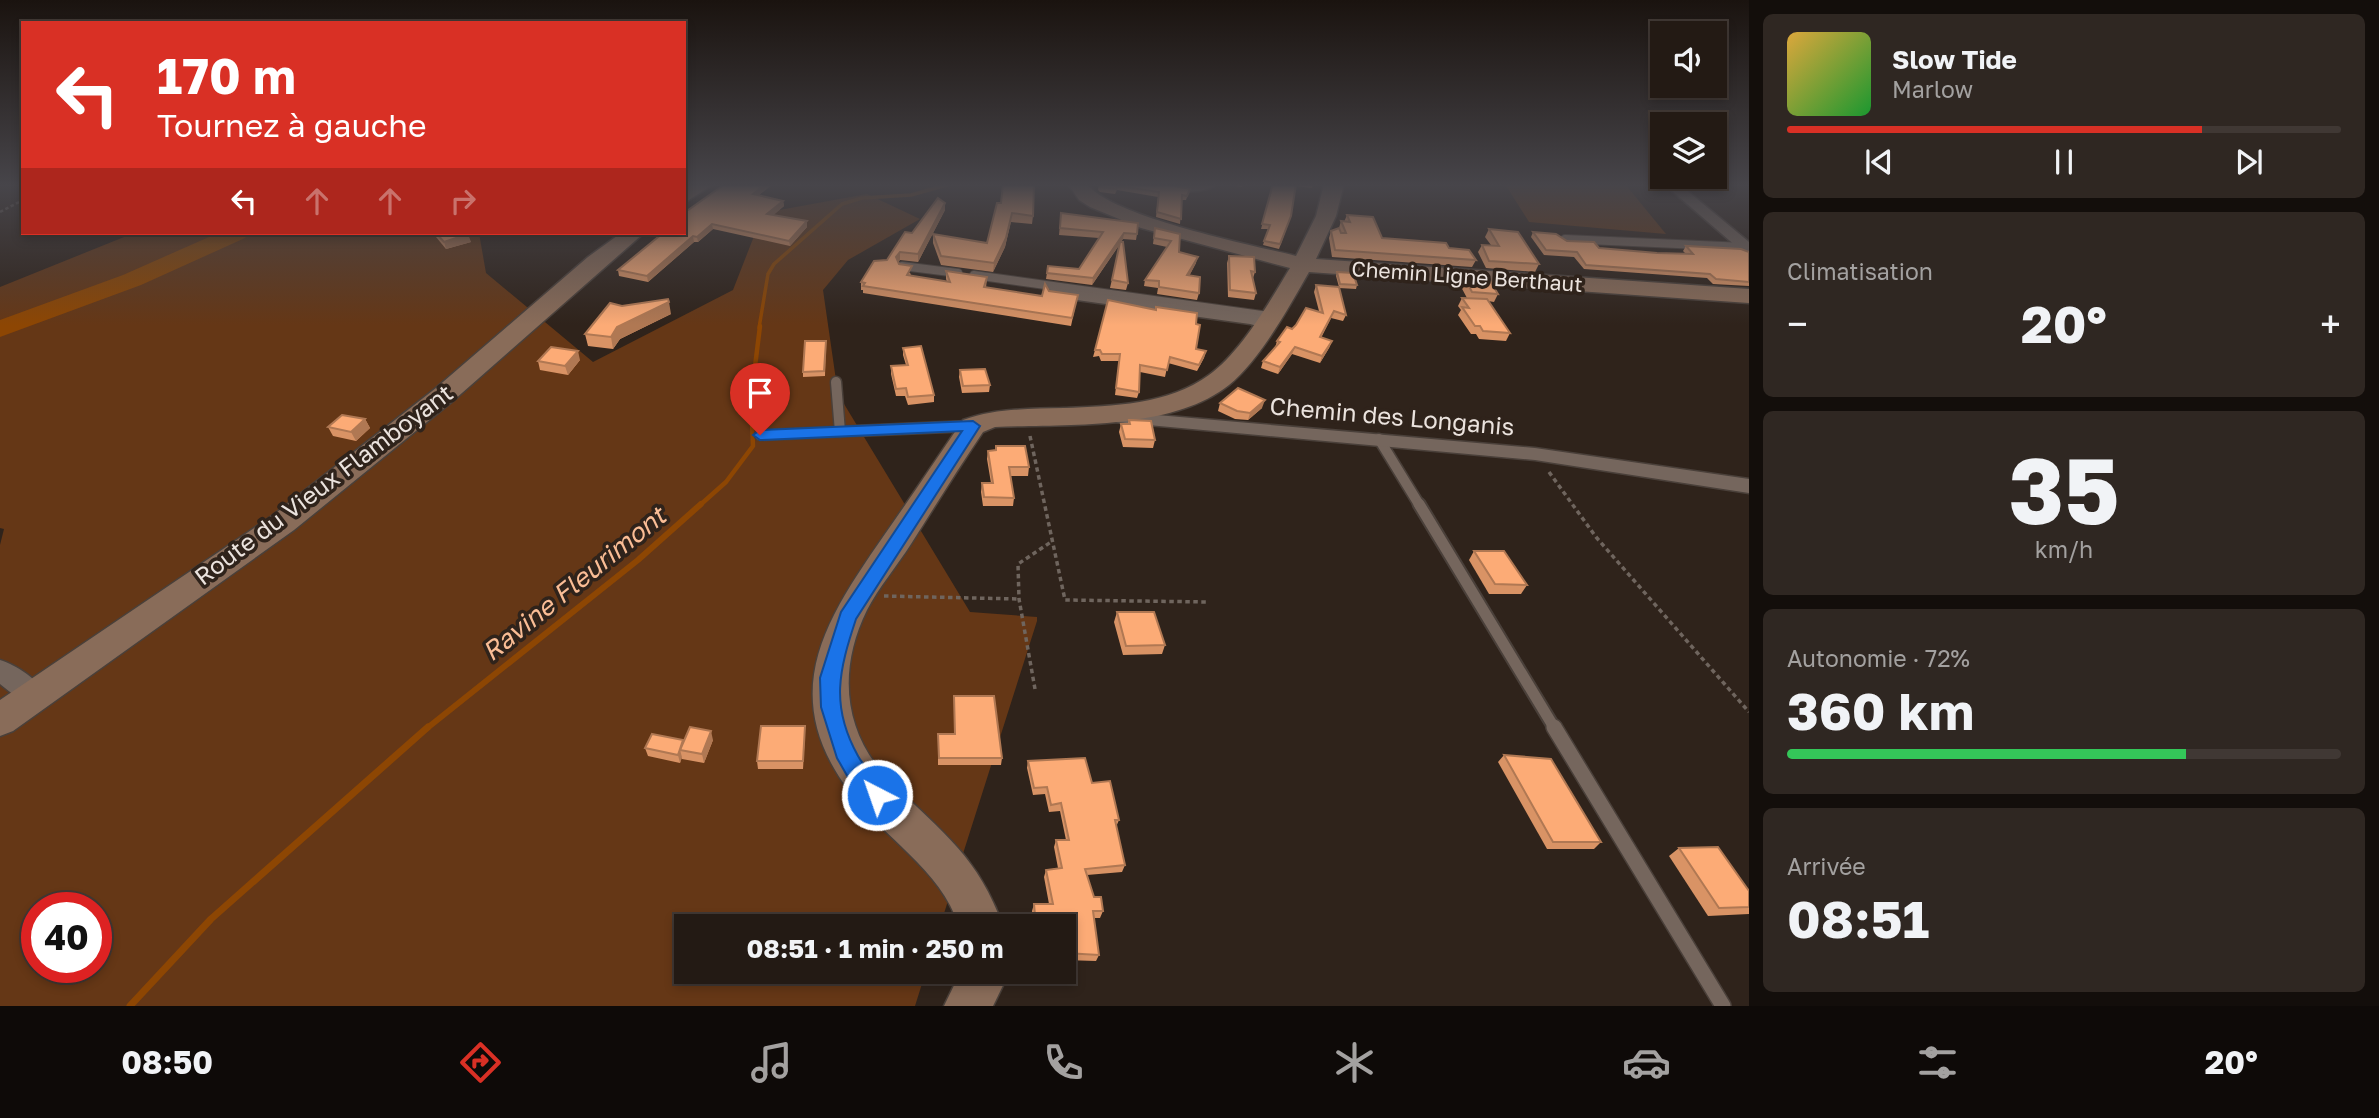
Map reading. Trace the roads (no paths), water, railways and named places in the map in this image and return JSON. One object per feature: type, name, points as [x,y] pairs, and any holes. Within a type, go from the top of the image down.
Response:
[{"type":"street","name":"Chemin Ligne Berthaut","points":[[1174,231],[1304,265],[1749,296]]},
{"type":"street","points":[[978,914],[976,905],[952,872],[861,779],[844,747],[830,707],[830,678],[848,617],[973,426],[991,419],[1143,409],[1194,396],[1219,380],[1239,360],[1304,265],[1317,231]]},
{"type":"street","points":[[1726,231],[1747,249]]},
{"type":"street","name":"Route du Vieux Flamboyant","points":[[0,720],[283,523],[445,394],[596,262],[631,235]]},
{"type":"street","points":[[1054,293],[1267,319]]},
{"type":"street","name":"Chemin des Longanis","points":[[1077,415],[1535,454],[1749,485]]},
{"type":"street","points":[[0,670],[34,695]]},
{"type":"street","points":[[967,1006],[980,984]]},
{"type":"lane","points":[[1565,239],[1747,249]]},
{"type":"lane","points":[[902,266],[1267,319]]},
{"type":"lane","points":[[836,382],[840,432]]},
{"type":"lane","points":[[760,435],[973,426]]},
{"type":"lane","points":[[1379,439],[1723,1006]]},
{"type":"waterway","name":"Ravine Fleurimont","points":[[759,328],[768,274],[774,264],[811,231]]},
{"type":"waterway","points":[[0,329],[132,280],[233,235]]},
{"type":"waterway","name":"Ravine Fleurimont","points":[[699,506],[726,482],[753,446],[751,399],[760,326]]},
{"type":"waterway","name":"Ravine Fleurimont","points":[[426,729],[638,560],[701,504]]},
{"type":"waterway","name":"Ravine Fleurimont","points":[[130,1006],[211,919],[428,727]]}]
